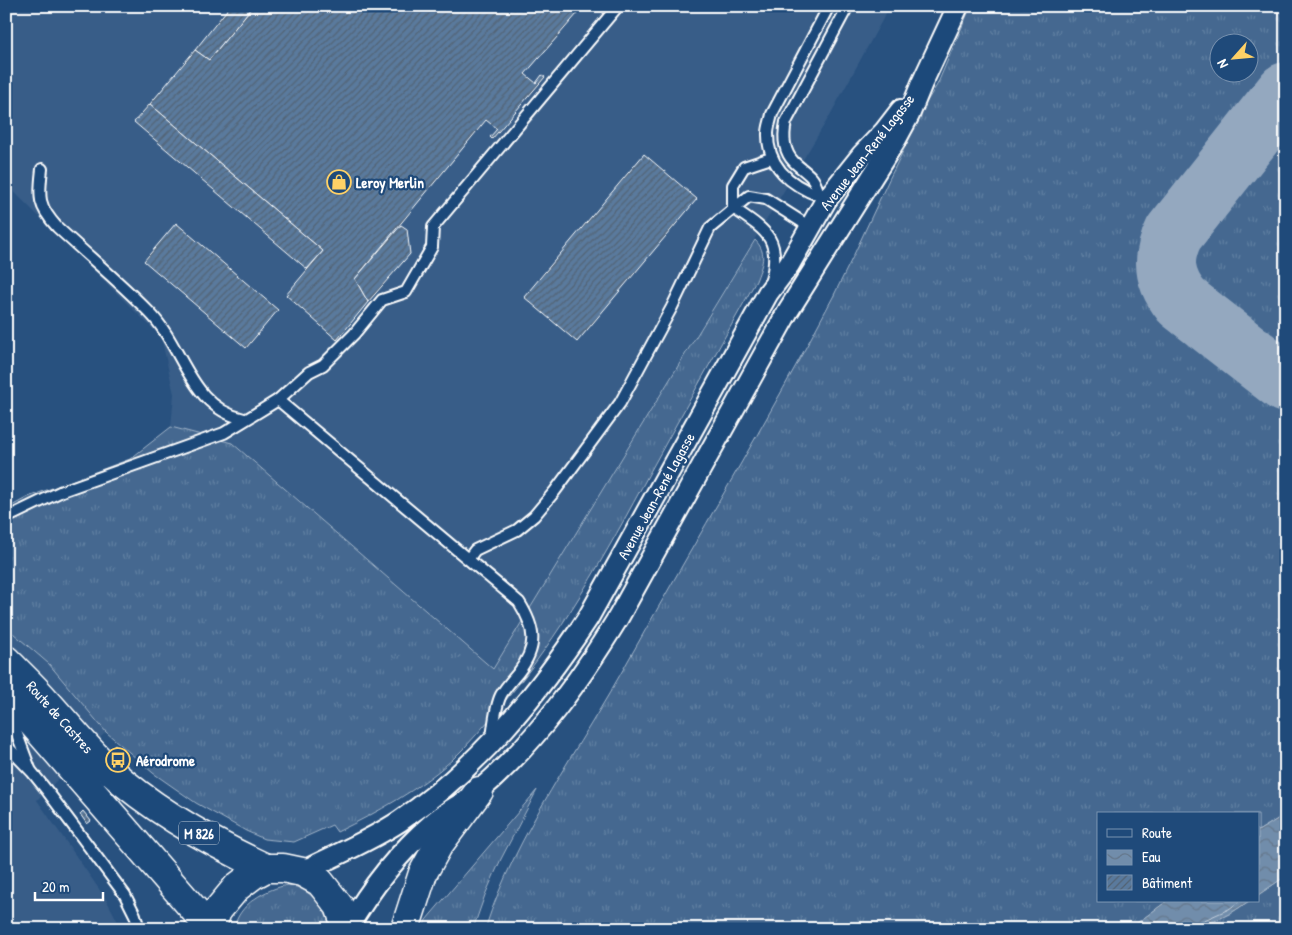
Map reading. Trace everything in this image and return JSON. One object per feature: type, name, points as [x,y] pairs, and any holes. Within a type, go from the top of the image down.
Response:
[{"type":"main road","name":"Route de Castres","points":[[6,660],[45,699],[98,759],[135,791],[155,806],[226,849],[266,868]]},
{"type":"main road","name":"Route de Castres","points":[[6,694],[211,929]]},
{"type":"main road","points":[[405,929],[423,873],[438,846],[479,791]]},
{"type":"main road","points":[[211,929],[218,911],[237,887],[266,868],[283,868],[302,872],[320,882],[338,906],[347,929]]},
{"type":"street","name":"Avenue Jean-René Lagasse","points":[[347,929],[363,901],[399,857],[434,822],[479,791],[512,760],[549,717],[598,651],[788,311],[896,139],[909,115],[958,6]]},
{"type":"street","name":"Avenue Jean-René Lagasse","points":[[302,872],[381,833],[450,782],[492,743],[534,694],[564,655],[588,618],[768,293],[789,265],[810,227],[823,198],[884,132],[922,83]]},
{"type":"street","points":[[823,198],[848,215]]},
{"type":"lane","points":[[6,518],[62,491],[224,433],[244,419],[278,400],[309,372],[323,365],[354,334],[382,300],[406,292],[432,248],[432,227],[618,6]]},
{"type":"lane","points":[[823,198],[803,190],[783,174],[771,158],[768,133],[772,114],[829,6]]},
{"type":"lane","points":[[823,198],[813,179],[792,160],[785,146],[784,134],[786,122],[848,6]]},
{"type":"lane","points":[[733,208],[733,185],[744,167],[771,158]]},
{"type":"lane","points":[[42,168],[39,198],[46,215],[150,313],[169,337],[188,373],[204,397],[218,410],[232,417],[244,419]]},
{"type":"lane","points":[[469,558],[475,550],[517,530],[534,516],[588,448],[620,403],[672,308],[710,228],[749,196],[766,199],[810,227]]},
{"type":"lane","points":[[733,208],[763,230],[774,249],[776,263],[768,293]]},
{"type":"lane","points":[[278,400],[520,602],[530,620],[533,639],[530,654],[522,668],[501,695],[494,722],[492,743]]},
{"type":"lane","points":[[6,700],[18,739],[32,772]]},
{"type":"lane","points":[[6,746],[32,772],[125,895],[135,914],[139,929]]},
{"type":"shaded area","points":[[6,6],[890,6],[829,117],[493,669],[232,443],[171,427],[174,394],[161,337],[6,184]]},
{"type":"shaded area","points":[[6,627],[49,664],[106,732],[37,800],[106,899],[117,920],[119,929],[6,929]]},
{"type":"green space","points":[[971,6],[1286,6],[1286,67],[1164,221],[1154,238],[1149,263],[1155,290],[1170,313],[1286,406],[1286,814],[1260,830],[1260,812],[1097,812],[1097,902],[1166,902],[1129,929],[485,929],[498,893],[532,824],[758,434],[843,277],[909,139],[906,135],[937,85]]},
{"type":"green space","points":[[1286,115],[1286,361],[1199,296],[1185,283],[1180,264],[1185,249],[1197,226]]},
{"type":"green space","points":[[755,240],[763,254],[762,264],[756,281],[617,533],[563,623],[543,652],[494,714],[452,760],[411,791],[337,832],[332,825],[294,842],[264,839],[196,803],[153,773],[106,732],[49,664],[6,627],[6,509],[28,497],[130,459],[171,427],[232,443],[493,669]]},
{"type":"green space","points":[[537,790],[501,859],[473,929],[423,929],[426,920]]},
{"type":"green space","points":[[1286,876],[1286,929],[1198,929],[1231,913],[1248,902],[1260,902],[1260,894]]},
{"type":"green space","points":[[288,885],[304,890],[316,900],[325,913],[332,929],[234,929],[241,912],[254,899],[271,890]]},
{"type":"water","points":[[1286,814],[1286,876],[1260,894],[1260,830]]},
{"type":"water","points":[[1166,902],[1248,902],[1231,913],[1198,929],[1129,929]]},
{"type":"building","points":[[230,6],[253,6],[209,60],[195,50]]},
{"type":"building","name":"Leroy Merlin","points":[[253,6],[584,6],[525,74],[536,83],[542,75],[545,77],[492,139],[490,137],[497,129],[486,120],[355,279],[368,302],[337,340],[286,295],[323,251],[150,104],[195,50],[209,60]]},
{"type":"building","points":[[150,104],[323,251],[307,269],[134,122]]},
{"type":"building","points":[[644,154],[697,199],[577,342],[524,297]]},
{"type":"building","points":[[176,223],[278,310],[246,348],[144,261]]},
{"type":"building","points":[[401,225],[407,229],[410,254],[368,302],[355,279]]},
{"type":"building","points":[[115,744],[124,753],[121,756],[112,747]]},
{"type":"building","points":[[83,811],[91,821],[87,824],[80,814]]},
{"type":"taxiway","points":[[1286,92],[1174,233],[1166,260],[1166,269],[1171,286],[1182,302],[1286,383]]},
{"type":"place","name":"Leroy Merlin","points":[[339,182]]},
{"type":"place","name":"Aérodrome","points":[[118,760]]}]
